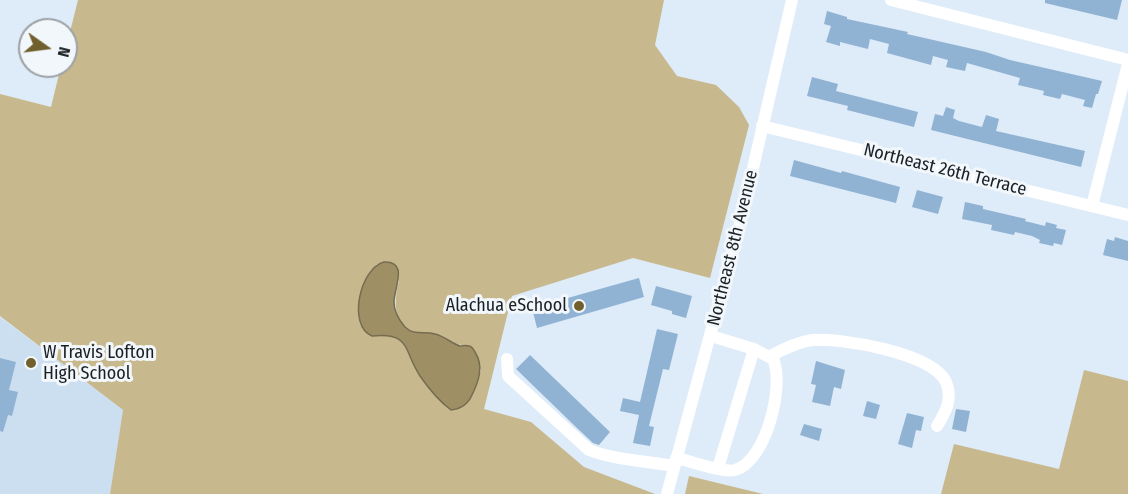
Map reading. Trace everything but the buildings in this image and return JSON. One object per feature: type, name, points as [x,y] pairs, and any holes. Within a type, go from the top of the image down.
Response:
[{"type":"street","name":"Northeast 8th Avenue","points":[[667,494],[740,224],[792,0]]},
{"type":"street","points":[[891,0],[1128,62],[1092,206]]},
{"type":"street","name":"Northeast 26th Terrace","points":[[762,126],[1128,215]]},
{"type":"street","points":[[507,359],[508,376],[589,450],[603,456],[675,462],[732,471],[747,463],[765,433],[777,387],[776,366],[770,357],[754,349],[711,336]]},
{"type":"street","points":[[770,357],[788,346],[813,340],[862,343],[905,355],[930,366],[946,380],[950,394],[947,410],[937,426]]},
{"type":"street","points":[[718,468],[754,349]]},
{"type":"shaded area","points":[[78,0],[664,0],[655,45],[677,76],[716,85],[739,107],[749,125],[710,278],[633,258],[512,296],[484,409],[531,422],[584,467],[655,494],[110,494],[123,410],[0,316],[0,94],[51,107],[58,78],[78,78],[78,18],[74,18]],"holes":[[[377,264],[399,281],[396,311],[402,324],[408,329],[435,334],[457,344],[468,345],[481,370],[472,396],[458,408],[451,410],[434,394],[399,340],[384,335],[372,336],[360,323],[358,315],[360,296],[367,277]]]},
{"type":"shaded area","points":[[384,262],[392,263],[398,271],[394,305],[405,327],[416,332],[438,335],[460,346],[470,346],[478,357],[480,368],[475,390],[461,407],[451,410],[442,403],[420,376],[400,340],[394,337],[372,336],[364,330],[358,310],[363,285],[376,266]]},
{"type":"shaded area","name":"W Travis Lofton High School","points":[[0,317],[123,410],[110,494],[0,494]]},
{"type":"shaded area","points":[[1084,370],[1128,381],[1128,494],[941,494],[954,444],[1059,469]]},
{"type":"shaded area","points":[[689,476],[763,494],[685,494]]},
{"type":"place","name":"Alachua eSchool","points":[[579,306]]},
{"type":"place","name":"W Travis Lofton High School","points":[[31,363]]}]
